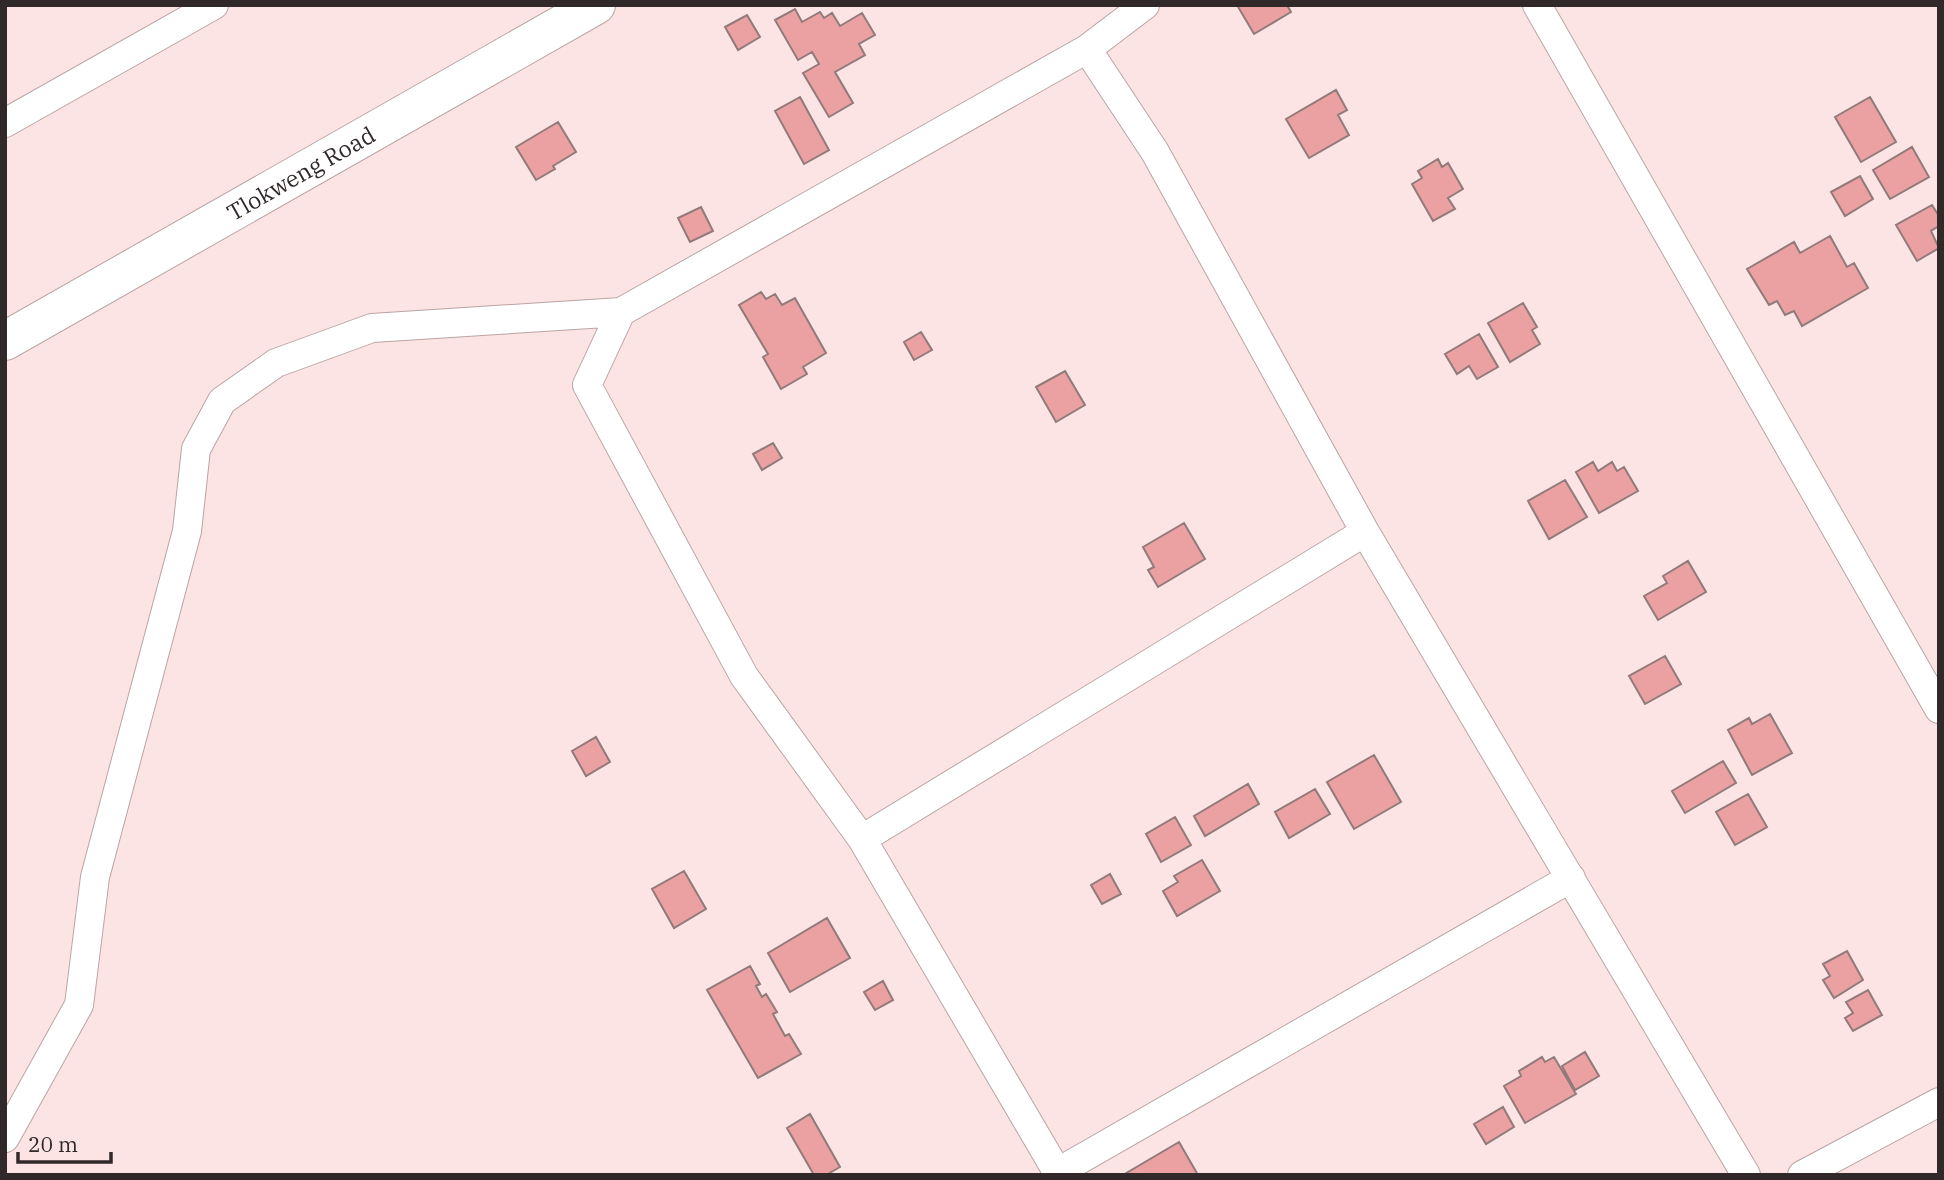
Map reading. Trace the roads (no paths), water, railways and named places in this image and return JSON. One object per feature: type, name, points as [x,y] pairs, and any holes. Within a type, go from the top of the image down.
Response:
[{"type":"main road","name":"Tlokweng Road","points":[[5,341],[596,5]]},
{"type":"street","points":[[5,123],[214,5]]},
{"type":"street","points":[[5,1138],[79,1005],[95,877],[187,531],[197,449],[222,401],[276,363],[372,328],[621,312],[1087,49],[1145,5]]},
{"type":"street","points":[[1537,5],[1939,709]]},
{"type":"street","points":[[1087,49],[1155,152],[1366,532],[1746,1175]]},
{"type":"street","points":[[621,312],[587,385],[744,676],[862,839],[1059,1174],[1571,877]]},
{"type":"street","points":[[862,839],[1366,532]]},
{"type":"street","points":[[1802,1175],[1939,1102]]}]
